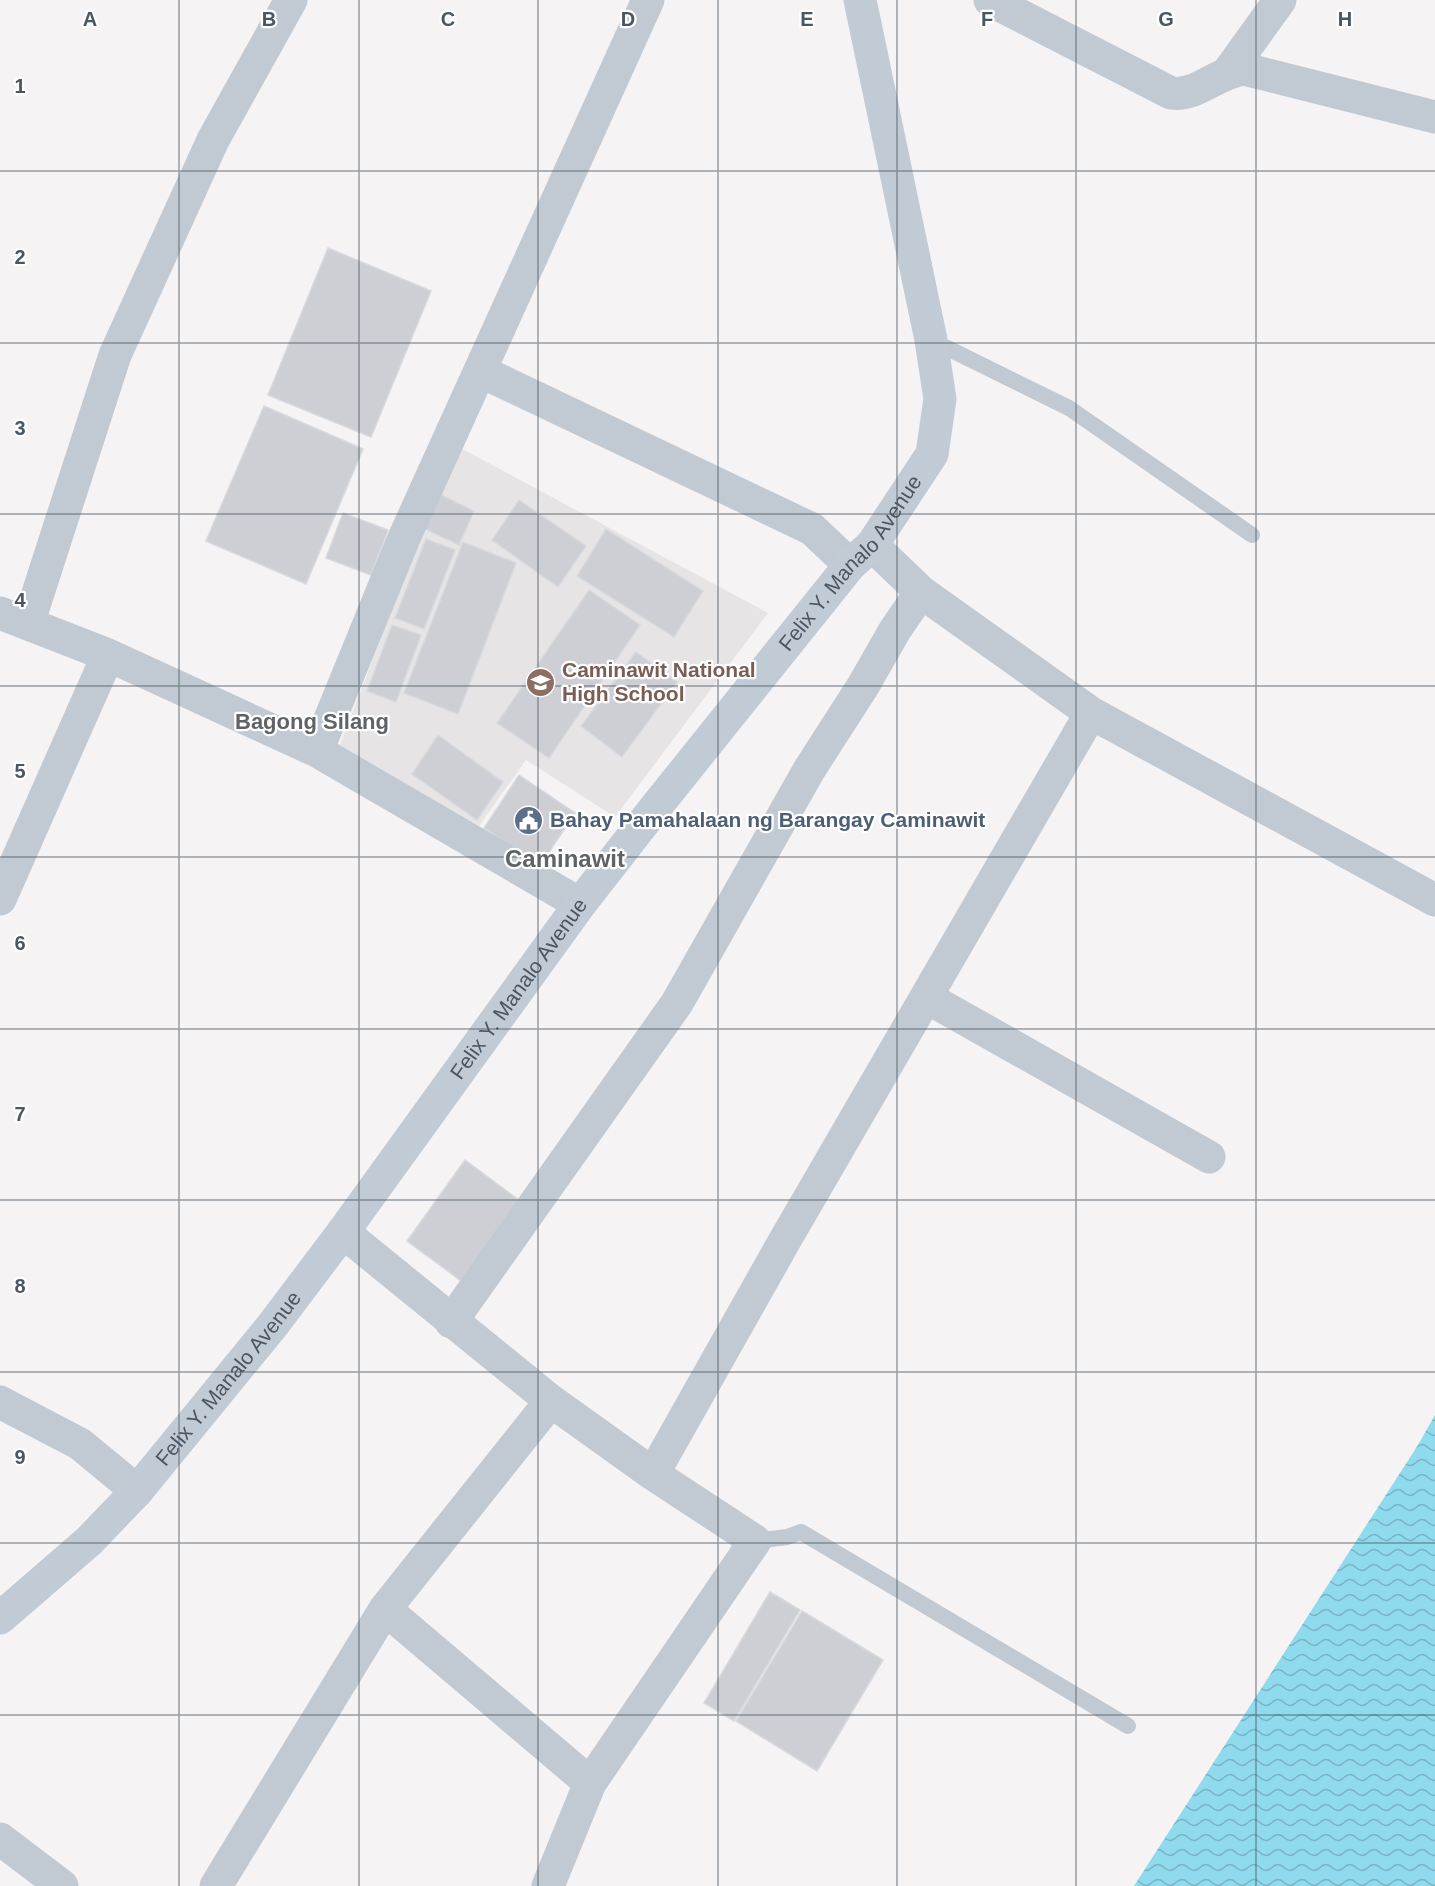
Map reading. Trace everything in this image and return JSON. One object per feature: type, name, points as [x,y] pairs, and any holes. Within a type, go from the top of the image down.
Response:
[{"type":"main road","name":"Felix Y. Manalo Avenue","points":[[0,1618],[89,1541],[136,1491],[272,1326],[343,1232],[580,904],[861,555],[932,454],[940,399],[860,0]]},
{"type":"street","points":[[291,0],[213,140],[115,355],[14,619],[108,655],[317,751],[580,904]]},
{"type":"street","points":[[317,751],[405,538],[648,0]]},
{"type":"street","points":[[990,0],[1171,93],[1182,94],[1193,91],[1229,71],[1244,69],[1435,117]]},
{"type":"street","points":[[1229,71],[1280,0]]},
{"type":"street","points":[[480,371],[812,529],[861,555],[921,592],[1091,713],[1435,900]]},
{"type":"street","points":[[451,1322],[677,1003],[809,770],[921,592]]},
{"type":"street","points":[[0,899],[108,655]]},
{"type":"street","points":[[653,1474],[779,1250],[1091,713]]},
{"type":"street","points":[[926,998],[1209,1157]]},
{"type":"street","points":[[343,1232],[551,1401],[653,1474],[755,1541],[590,1783],[548,1886]]},
{"type":"street","points":[[216,1886],[385,1610],[551,1401]]},
{"type":"street","points":[[0,1402],[80,1444],[136,1491]]},
{"type":"street","points":[[385,1610],[590,1783]]},
{"type":"street","points":[[0,1839],[62,1886]]},
{"type":"lane","points":[[930,340],[1070,408],[1252,535]]},
{"type":"lane","points":[[755,1541],[787,1537],[801,1532],[1128,1726]]},
{"type":"shaded area","name":"Caminawit National High School","points":[[455,445],[768,613],[615,817],[526,760],[479,826],[338,750]]},
{"type":"water","points":[[1435,1415],[1435,1886],[1134,1886],[1418,1445]]},
{"type":"building","points":[[328,248],[431,291],[371,437],[268,395]]},
{"type":"building","points":[[264,406],[363,449],[306,584],[206,541]]},
{"type":"building","points":[[439,494],[474,511],[459,545],[423,528]]},
{"type":"building","points":[[519,500],[586,546],[558,587],[492,540]]},
{"type":"building","points":[[343,513],[388,530],[371,575],[326,558]]},
{"type":"building","points":[[606,529],[703,591],[674,637],[577,576]]},
{"type":"building","points":[[426,539],[455,550],[424,629],[395,618]]},
{"type":"building","points":[[463,542],[516,563],[458,714],[404,693]]},
{"type":"building","points":[[589,590],[640,625],[549,758],[497,723]]},
{"type":"building","points":[[392,625],[421,635],[396,702],[367,691]]},
{"type":"building","points":[[636,652],[677,682],[622,757],[581,726]]},
{"type":"building","points":[[438,735],[503,782],[477,820],[412,774]]},
{"type":"building","name":"Bahay Pamahalaan ng Barangay Caminawit","points":[[519,775],[575,813],[540,866],[484,828]]},
{"type":"building","points":[[465,1160],[527,1206],[468,1286],[407,1241]]},
{"type":"building","points":[[770,1592],[800,1610],[734,1721],[704,1703]]},
{"type":"building","points":[[802,1611],[883,1660],[817,1771],[736,1721]]},
{"type":"place","name":"Caminawit National High School","points":[[541,682]]},
{"type":"place","name":"Bahay Pamahalaan ng Barangay Caminawit","points":[[529,820]]},
{"type":"district","name":"Bagong Silang","points":[[312,721]]},
{"type":"district","name":"Caminawit","points":[[565,859]]}]
